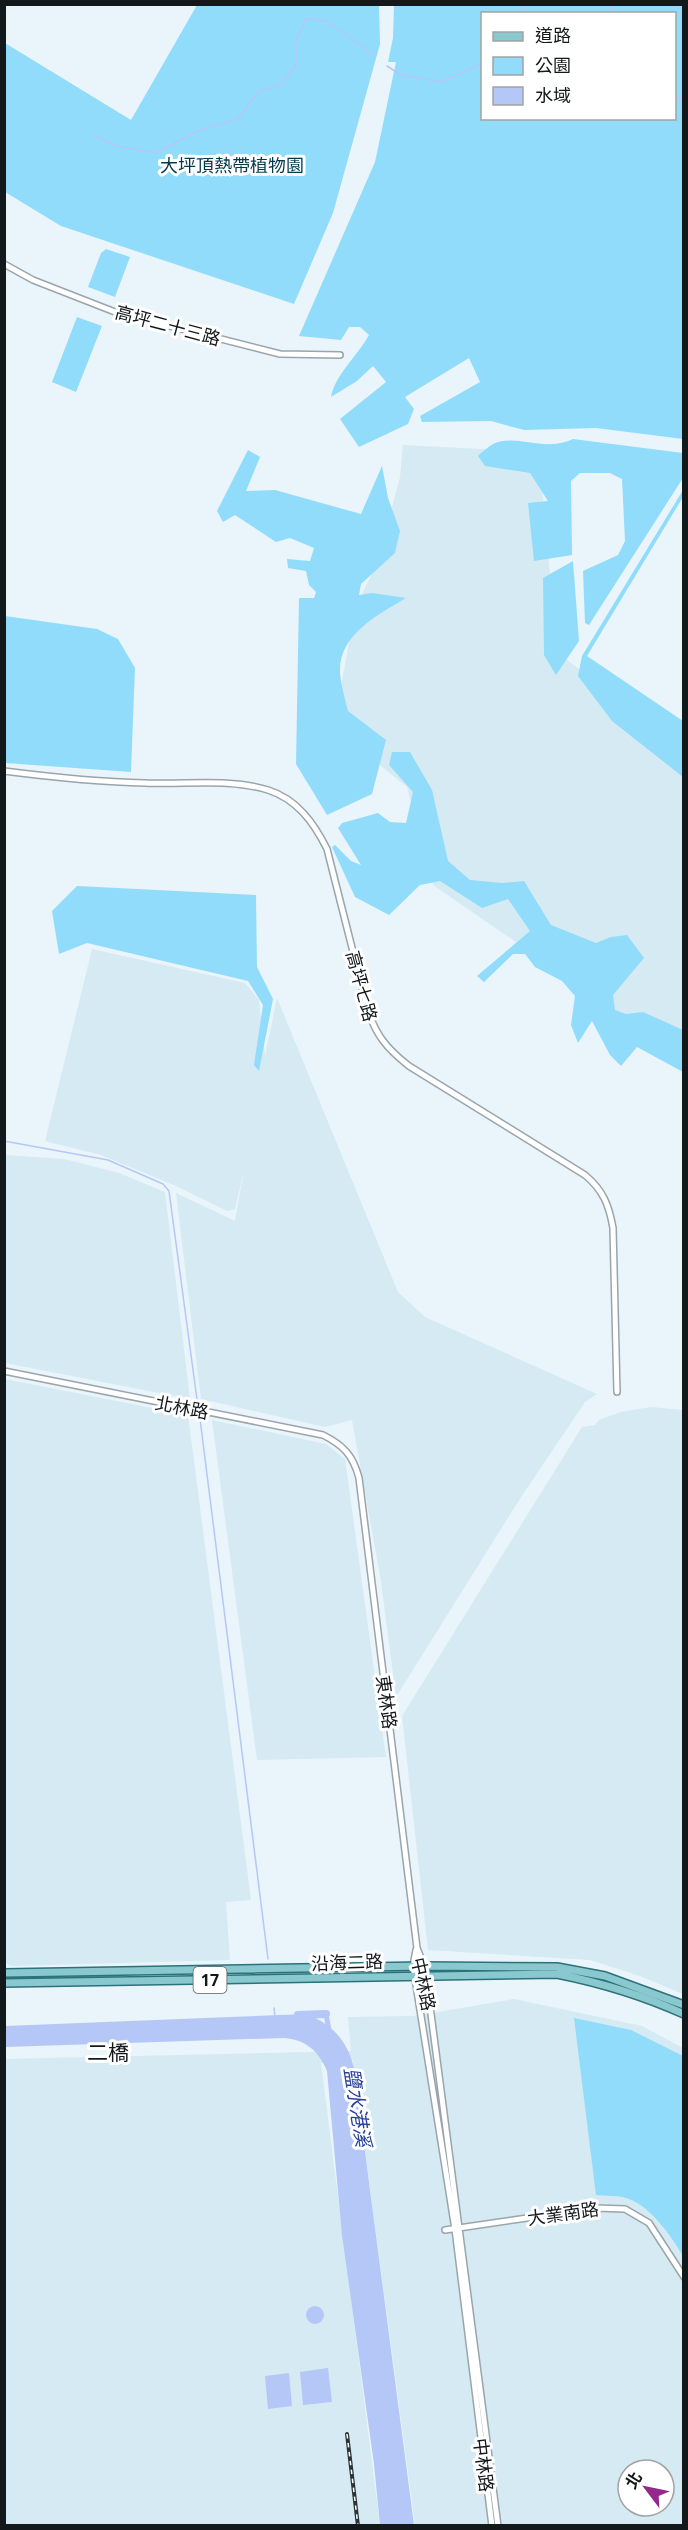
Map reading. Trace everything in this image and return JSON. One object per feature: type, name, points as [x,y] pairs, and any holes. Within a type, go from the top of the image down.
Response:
[{"type":"main road","name":"沿海二路","points":[[4,1973],[413,1966],[557,1967],[605,1976],[684,2005]]},
{"type":"main road","points":[[244,1979],[245,1969]]},
{"type":"main road","name":"沿海二路","points":[[4,1983],[557,1974],[602,1983],[648,1997],[684,2014]]},
{"type":"street","name":"高坪二十三路","points":[[4,264],[33,280],[115,312],[280,354],[340,355]]},
{"type":"street","name":"高坪七路","points":[[4,771],[144,783],[241,784],[270,790],[301,809],[317,829],[327,849],[367,1007],[374,1029],[383,1044],[409,1066],[585,1175],[599,1189],[609,1206],[613,1228],[617,1392]]},
{"type":"street","name":"北林路","points":[[4,1371],[323,1435],[343,1447],[352,1457]]},
{"type":"street","name":"東林路","points":[[352,1457],[360,1489],[417,1948]]},
{"type":"street","name":"中林路","points":[[417,1948],[424,1966],[492,2526]]},
{"type":"street","name":"中林路","points":[[417,1948],[413,1966],[457,2229],[498,2526]]},
{"type":"street","name":"大業南路","points":[[445,2230],[596,2208],[625,2209],[649,2223],[684,2277]]},
{"type":"shaded area","points":[[403,445],[539,452],[557,652],[683,750],[683,1066],[526,949],[433,885],[407,787],[333,727],[356,607],[378,560],[400,477]]},
{"type":"shaded area","points":[[92,949],[245,983],[259,1000],[265,1056],[277,998],[398,1292],[425,1317],[597,1394],[585,1402],[521,1497],[396,1697],[381,1581],[352,1420],[325,1427],[201,1399],[176,1193],[235,1221],[244,1170],[235,1209],[227,1211],[176,1186],[101,1155],[45,1141]]},
{"type":"shaded area","points":[[5,1155],[64,1159],[119,1173],[165,1192],[190,1399],[5,1363]]},
{"type":"shaded area","points":[[5,1379],[188,1415],[251,1900],[226,1902],[230,1960],[12,1966],[5,1963]]},
{"type":"shaded area","points":[[651,1407],[683,1410],[683,1994],[640,1976],[590,1960],[428,1950],[402,1716],[582,1427],[595,1425],[599,1420],[621,1412]]},
{"type":"shaded area","points":[[212,1420],[326,1444],[345,1459],[386,1757],[257,1760]]},
{"type":"shaded area","points":[[514,1999],[642,2026],[683,2048],[683,2525],[415,2525],[353,2061],[321,2063],[380,2525],[5,2525],[4,2059],[351,2051],[348,2017],[414,2016]]},
{"type":"green space","name":"大坪頂熱帶植物園","points":[[197,5],[379,5],[380,44],[333,213],[294,304],[61,226],[5,192],[5,43],[131,120]]},
{"type":"green space","points":[[394,5],[683,5],[683,439],[596,428],[524,430],[491,421],[422,422],[420,416],[480,382],[469,358],[405,397],[414,409],[408,424],[359,447],[340,419],[386,382],[373,366],[357,381],[331,397],[337,380],[369,335],[360,327],[349,327],[341,340],[299,336],[375,162],[396,62],[388,62],[393,38]]},
{"type":"green space","points":[[106,249],[130,257],[115,297],[88,287],[101,253]]},
{"type":"green space","points":[[77,317],[102,326],[76,392],[52,382]]},
{"type":"green space","points":[[573,439],[683,453],[683,478],[589,625],[585,623],[583,571],[618,555],[625,541],[622,479],[610,473],[580,473],[571,481],[572,555],[534,561],[528,503],[548,501],[530,473],[485,466],[478,456],[493,444],[502,441],[552,444]]},
{"type":"green space","points":[[248,450],[260,457],[246,491],[275,490],[361,514],[382,466],[388,498],[400,531],[395,553],[361,584],[359,595],[372,593],[406,598],[363,626],[347,646],[340,670],[348,711],[386,740],[372,794],[327,815],[296,764],[299,598],[314,598],[316,592],[309,585],[306,571],[288,568],[287,559],[310,561],[314,548],[290,538],[276,542],[235,515],[223,522],[217,511]]},
{"type":"green space","points":[[683,490],[683,497],[587,656],[683,721],[683,777],[612,721],[578,676],[582,656]]},
{"type":"green space","points":[[573,561],[579,641],[556,675],[544,655],[543,578]]},
{"type":"green space","points":[[5,616],[97,629],[118,639],[135,668],[131,772],[5,763]]},
{"type":"green space","points":[[392,752],[410,752],[432,790],[448,861],[470,880],[502,883],[524,881],[551,925],[596,943],[611,937],[627,935],[644,958],[613,995],[615,1010],[626,1014],[643,1012],[683,1030],[683,1072],[637,1047],[621,1066],[610,1055],[592,1021],[578,1043],[571,1025],[575,996],[562,981],[535,967],[525,954],[513,954],[484,982],[477,976],[530,931],[508,899],[482,908],[440,881],[420,885],[389,915],[355,897],[332,847],[335,845],[351,861],[361,865],[338,828],[342,823],[378,813],[390,822],[406,823],[413,792],[389,765]]},
{"type":"green space","points":[[77,886],[256,895],[257,967],[273,999],[259,1071],[254,1065],[263,1005],[248,981],[87,943],[59,954],[52,911]]},
{"type":"green space","points":[[574,2018],[631,2030],[683,2056],[683,2256],[660,2223],[637,2203],[621,2197],[596,2195]]},
{"type":"water","points":[[306,2014],[337,2034],[347,2049],[354,2068],[414,2525],[380,2525],[374,2464],[342,2235],[327,2071],[315,2052],[298,2041],[283,2038],[5,2047],[5,2026]]},
{"type":"water","points":[[311,2306],[319,2306],[324,2311],[322,2322],[311,2324],[306,2319],[306,2311]]},
{"type":"water","points":[[328,2368],[332,2402],[303,2405],[300,2372]]},
{"type":"water","points":[[289,2373],[292,2406],[268,2409],[265,2376]]},
{"type":"waterway","points":[[522,12],[524,4]]},
{"type":"waterway","points":[[612,4],[614,12]]},
{"type":"waterway","points":[[94,136],[117,146],[156,153],[200,130],[238,119],[259,91],[282,85],[296,64],[296,40],[306,18],[326,21],[373,54]]},
{"type":"waterway","points":[[387,66],[401,75],[440,82],[481,64]]},
{"type":"waterway","points":[[676,96],[684,100]]},
{"type":"waterway","points":[[4,1141],[108,1160],[163,1184],[169,1191],[198,1407]]},
{"type":"waterway","points":[[199,1411],[268,1959]]},
{"type":"waterway","points":[[274,2008],[275,2016]]},
{"type":"waterway","name":"鹽水港溪","points":[[326,2014],[329,2030]]},
{"type":"waterway","name":"鹽水港溪","points":[[298,2015],[326,2014]]},
{"type":"railway","points":[[347,2434],[358,2526]]},
{"type":"district","name":"二橋","points":[[108,2052]]}]
